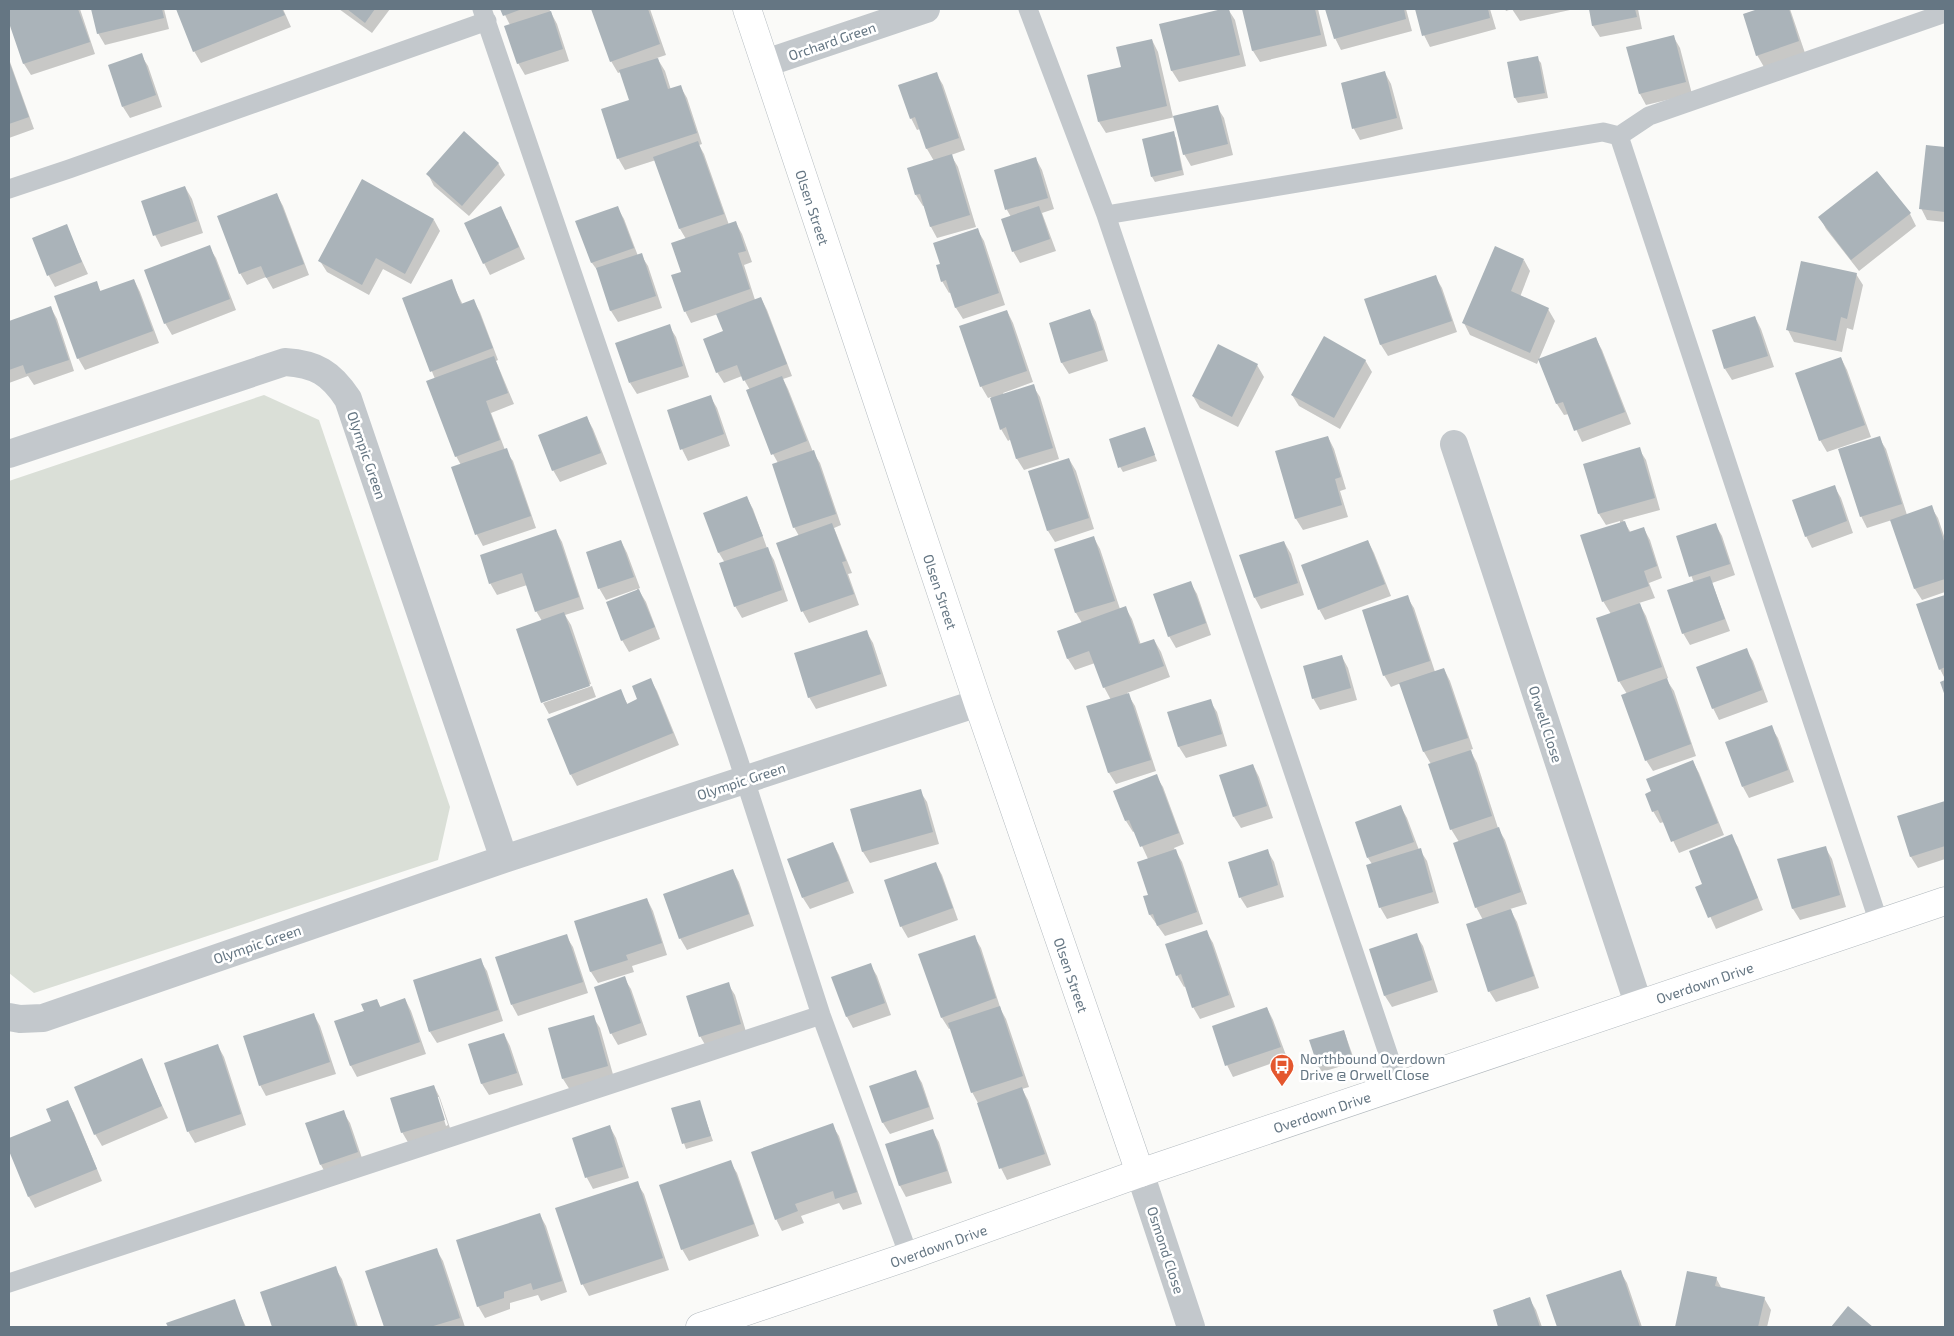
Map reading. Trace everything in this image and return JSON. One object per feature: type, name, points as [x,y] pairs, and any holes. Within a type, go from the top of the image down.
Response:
[{"type":"street","name":"Olsen Street","points":[[748,9],[978,703],[1140,1173]]},
{"type":"street","name":"Orchard Green","points":[[766,63],[926,9]]},
{"type":"street","name":"Olympic Green","points":[[9,454],[285,362],[299,363],[327,374],[338,384],[348,399],[504,859]]},
{"type":"street","name":"Orwell Close","points":[[1454,444],[1638,1003]]},
{"type":"street","name":"Olympic Green","points":[[9,1017],[20,1019],[43,1018],[504,859],[978,703]]},
{"type":"street","name":"Overdown Drive","points":[[700,1327],[909,1256],[1140,1173],[1638,1003],[1945,901]]},
{"type":"street","name":"Osmond Close","points":[[1140,1173],[1191,1327]]},
{"type":"lane","points":[[1028,9],[1106,215],[1399,1086]]},
{"type":"lane","points":[[1106,215],[1603,132],[1619,136],[1649,116],[1945,13]]},
{"type":"lane","points":[[9,189],[78,166],[484,15],[745,780],[822,1015],[909,1256]]},
{"type":"lane","points":[[1619,136],[1879,923]]},
{"type":"lane","points":[[9,1283],[822,1015]]},
{"type":"shaded area","points":[[264,395],[319,420],[450,807],[438,860],[34,993],[9,973],[9,481]]},
{"type":"building","points":[[78,9],[90,42],[23,64],[9,23],[9,10]]},
{"type":"building","points":[[91,9],[162,9],[164,18],[97,34]]},
{"type":"building","points":[[176,9],[282,9],[285,15],[193,52]]},
{"type":"building","points":[[347,9],[375,9],[365,23]]},
{"type":"building","points":[[500,9],[522,9],[503,16]]},
{"type":"building","points":[[591,9],[648,9],[660,44],[610,62]]},
{"type":"building","points":[[1229,9],[1240,55],[1171,71],[1159,24]]},
{"type":"building","points":[[1242,9],[1315,9],[1321,35],[1252,51]]},
{"type":"building","points":[[1325,9],[1404,9],[1406,19],[1334,39]]},
{"type":"building","points":[[1415,9],[1488,9],[1490,18],[1422,36]]},
{"type":"building","points":[[1589,9],[1635,9],[1637,17],[1592,26]]},
{"type":"building","points":[[1758,9],[1789,9],[1799,41],[1756,56],[1743,14]]},
{"type":"building","points":[[551,11],[563,49],[517,64],[504,26]]},
{"type":"building","points":[[1674,35],[1686,82],[1639,94],[1626,47]]},
{"type":"building","points":[[1152,39],[1167,106],[1098,122],[1087,75],[1121,67],[1116,47]]},
{"type":"building","points":[[142,53],[156,95],[122,107],[108,65]]},
{"type":"building","points":[[1538,56],[1545,93],[1514,98],[1507,62]]},
{"type":"building","points":[[658,58],[668,89],[681,85],[697,133],[617,159],[601,109],[629,100],[619,70]]},
{"type":"building","points":[[9,61],[29,117],[9,124]]},
{"type":"building","points":[[1385,71],[1397,118],[1352,129],[1341,83]]},
{"type":"building","points":[[937,72],[959,138],[926,149],[915,117],[910,119],[898,85]]},
{"type":"building","points":[[1218,105],[1228,144],[1183,155],[1173,116]]},
{"type":"building","points":[[464,131],[499,163],[462,206],[426,174]]},
{"type":"building","points":[[1174,131],[1182,170],[1151,177],[1142,139]]},
{"type":"building","points":[[698,141],[724,214],[679,229],[653,157]]},
{"type":"building","points":[[1926,145],[1945,147],[1945,212],[1919,209]]},
{"type":"building","points":[[952,154],[970,215],[930,227],[920,194],[915,195],[907,168]]},
{"type":"building","points":[[1036,157],[1048,198],[1005,210],[994,170]]},
{"type":"building","points":[[1877,171],[1911,213],[1851,260],[1818,217]]},
{"type":"building","points":[[362,179],[434,219],[405,274],[376,258],[362,285],[318,261]]},
{"type":"building","points":[[185,186],[197,221],[153,236],[141,201]]},
{"type":"building","points":[[277,193],[304,264],[266,278],[261,266],[239,274],[217,216]]},
{"type":"building","points":[[501,206],[519,247],[483,264],[464,223]]},
{"type":"building","points":[[618,206],[634,248],[591,263],[575,221]]},
{"type":"building","points":[[1039,206],[1050,239],[1012,252],[1001,219]]},
{"type":"building","points":[[736,221],[746,251],[738,253],[750,289],[684,312],[671,275],[681,272],[671,243]]},
{"type":"building","points":[[67,224],[82,262],[47,276],[32,238]]},
{"type":"building","points":[[978,228],[999,293],[955,308],[946,280],[941,282],[936,265],[940,264],[933,243]]},
{"type":"building","points":[[210,245],[230,299],[164,324],[144,270]]},
{"type":"building","points":[[1495,246],[1524,259],[1511,291],[1549,308],[1530,353],[1462,323]]},
{"type":"building","points":[[642,253],[656,296],[610,311],[596,268]]},
{"type":"building","points":[[1801,261],[1857,273],[1847,319],[1841,317],[1836,341],[1786,330]]},
{"type":"building","points":[[1436,275],[1452,321],[1380,345],[1364,299]]},
{"type":"building","points":[[134,279],[153,331],[77,359],[54,296],[97,281],[100,291]]},
{"type":"building","points":[[452,279],[461,304],[474,299],[493,348],[430,372],[402,298]]},
{"type":"building","points":[[761,297],[787,364],[743,381],[737,365],[716,373],[703,339],[723,331],[716,314]]},
{"type":"building","points":[[51,306],[69,360],[26,374],[23,365],[9,370],[9,321]]},
{"type":"building","points":[[1090,309],[1103,350],[1061,363],[1049,323]]},
{"type":"building","points":[[1007,310],[1027,371],[980,387],[959,326]]},
{"type":"building","points":[[1755,316],[1768,356],[1724,369],[1712,330]]},
{"type":"building","points":[[670,324],[683,366],[629,383],[615,343]]},
{"type":"building","points":[[1324,336],[1366,360],[1334,418],[1291,395]]},
{"type":"building","points":[[1596,337],[1625,412],[1574,431],[1563,402],[1556,404],[1538,359]]},
{"type":"building","points":[[1218,344],[1258,364],[1232,417],[1192,396]]},
{"type":"building","points":[[494,356],[508,393],[486,401],[500,440],[455,457],[426,381]]},
{"type":"building","points":[[1841,357],[1865,425],[1819,441],[1795,373]]},
{"type":"building","points":[[782,376],[807,441],[771,455],[746,390]]},
{"type":"building","points":[[1034,384],[1053,448],[1016,459],[1006,427],[1000,430],[990,398]]},
{"type":"building","points":[[711,395],[724,434],[680,450],[667,410]]},
{"type":"building","points":[[587,416],[601,453],[552,471],[538,435]]},
{"type":"building","points":[[1145,427],[1155,455],[1118,468],[1109,439]]},
{"type":"building","points":[[1328,436],[1341,477],[1335,479],[1342,505],[1295,519],[1275,451]]},
{"type":"building","points":[[1880,436],[1902,504],[1860,517],[1838,449]]},
{"type":"building","points":[[1640,447],[1655,498],[1598,514],[1583,464]]},
{"type":"building","points":[[507,448],[531,516],[475,535],[451,467]]},
{"type":"building","points":[[814,450],[836,514],[793,528],[772,464]]},
{"type":"building","points":[[1069,458],[1089,518],[1047,531],[1028,471]]},
{"type":"building","points":[[1835,485],[1847,521],[1805,537],[1792,500]]},
{"type":"building","points":[[747,496],[763,536],[718,553],[703,513]]},
{"type":"building","points":[[1932,505],[1945,544],[1945,579],[1914,589],[1890,520]]},
{"type":"building","points":[[1625,521],[1629,532],[1644,527],[1657,566],[1644,571],[1649,586],[1602,602],[1580,535]]},
{"type":"building","points":[[832,523],[846,561],[842,562],[854,594],[801,612],[776,543]]},
{"type":"building","points":[[1716,523],[1730,564],[1689,577],[1676,536]]},
{"type":"building","points":[[556,529],[579,597],[535,612],[522,573],[489,584],[480,555]]},
{"type":"building","points":[[1094,536],[1115,601],[1075,613],[1054,549]]},
{"type":"building","points":[[621,540],[634,577],[598,589],[586,552]]},
{"type":"building","points":[[1368,540],[1385,584],[1318,610],[1301,565]]},
{"type":"building","points":[[1284,541],[1298,583],[1254,598],[1239,555]]},
{"type":"building","points":[[768,547],[782,590],[734,607],[719,563]]},
{"type":"building","points":[[1710,576],[1725,619],[1682,634],[1667,590]]},
{"type":"building","points":[[1191,581],[1206,623],[1168,637],[1153,594]]},
{"type":"building","points":[[639,589],[655,627],[621,641],[606,602]]},
{"type":"building","points":[[1408,595],[1430,661],[1383,676],[1362,610]]},
{"type":"building","points":[[1945,595],[1945,667],[1939,670],[1916,604]]},
{"type":"building","points":[[1640,603],[1662,667],[1618,682],[1596,618]]},
{"type":"building","points":[[1126,606],[1139,644],[1154,639],[1164,666],[1103,688],[1089,651],[1067,659],[1057,631]]},
{"type":"building","points":[[564,612],[590,686],[541,703],[516,629]]},
{"type":"building","points":[[867,630],[881,674],[808,698],[794,653]]},
{"type":"building","points":[[1747,648],[1762,690],[1712,709],[1696,667]]},
{"type":"building","points":[[1342,655],[1351,688],[1312,699],[1303,666]]},
{"type":"building","points":[[1444,668],[1468,738],[1423,752],[1399,683]]},
{"type":"building","points":[[651,678],[673,733],[570,775],[547,719],[621,689],[627,704],[637,699],[632,686]]},
{"type":"building","points":[[1667,678],[1691,744],[1645,761],[1621,695]]},
{"type":"building","points":[[1945,680],[1945,696],[1940,682]]},
{"type":"building","points":[[1129,693],[1151,760],[1108,773],[1086,706]]},
{"type":"building","points":[[1211,699],[1222,734],[1178,747],[1167,712]]},
{"type":"building","points":[[1772,725],[1788,770],[1742,787],[1725,742]]},
{"type":"building","points":[[1471,750],[1492,816],[1450,830],[1428,764]]},
{"type":"building","points":[[1693,760],[1718,823],[1671,842],[1658,810],[1652,812],[1645,794],[1651,791],[1646,779]]},
{"type":"building","points":[[1253,764],[1267,806],[1233,817],[1219,775]]},
{"type":"building","points":[[1157,774],[1179,833],[1140,847],[1129,820],[1125,821],[1113,791]]},
{"type":"building","points":[[921,789],[933,832],[862,852],[850,809]]},
{"type":"building","points":[[1945,801],[1945,846],[1910,857],[1897,816]]},
{"type":"building","points":[[1401,805],[1414,842],[1367,858],[1355,822]]},
{"type":"building","points":[[1499,827],[1521,892],[1475,908],[1453,843]]},
{"type":"building","points":[[1732,834],[1758,898],[1708,918],[1695,887],[1702,884],[1689,851]]},
{"type":"building","points":[[833,842],[848,881],[802,898],[787,859]]},
{"type":"building","points":[[1826,846],[1840,895],[1792,909],[1777,859]]},
{"type":"building","points":[[1421,848],[1433,892],[1379,908],[1366,865]]},
{"type":"building","points":[[1176,849],[1197,912],[1157,926],[1153,914],[1149,915],[1143,896],[1148,895],[1137,862]]},
{"type":"building","points":[[1268,849],[1278,885],[1239,898],[1228,862]]},
{"type":"building","points":[[936,862],[953,908],[900,927],[884,880]]},
{"type":"building","points":[[733,869],[749,914],[679,939],[663,894]]},
{"type":"building","points":[[647,898],[662,943],[626,955],[628,960],[590,972],[574,921]]},
{"type":"building","points":[[1511,909],[1534,976],[1488,992],[1466,924]]},
{"type":"building","points":[[1207,930],[1229,995],[1192,1008],[1181,974],[1176,976],[1165,944]]},
{"type":"building","points":[[1417,933],[1432,980],[1384,996],[1369,949]]},
{"type":"building","points":[[567,934],[583,982],[511,1005],[495,957]]},
{"type":"building","points":[[975,935],[996,998],[941,1018],[918,954]]},
{"type":"building","points":[[481,958],[498,1010],[429,1032],[413,980]]},
{"type":"building","points":[[871,963],[885,1003],[846,1017],[831,977]]},
{"type":"building","points":[[625,976],[641,1023],[610,1034],[594,987]]},
{"type":"building","points":[[729,982],[741,1024],[699,1037],[686,996]]},
{"type":"building","points":[[405,998],[420,1042],[350,1066],[334,1021],[364,1011],[361,1004],[377,999],[380,1007]]},
{"type":"building","points":[[1000,1006],[1023,1076],[971,1093],[948,1023]]},
{"type":"building","points":[[1267,1007],[1281,1047],[1225,1066],[1212,1026]]},
{"type":"building","points":[[314,1013],[330,1062],[259,1086],[243,1036]]},
{"type":"building","points":[[594,1015],[608,1066],[562,1079],[548,1028]]},
{"type":"building","points":[[1344,1030],[1352,1057],[1318,1067],[1309,1040]]},
{"type":"building","points":[[504,1033],[517,1073],[481,1084],[468,1044]]},
{"type":"building","points":[[218,1044],[241,1114],[187,1132],[164,1063]]},
{"type":"building","points":[[142,1058],[162,1106],[94,1135],[74,1087]]},
{"type":"building","points":[[916,1070],[929,1107],[882,1123],[869,1086]]},
{"type":"building","points":[[434,1085],[445,1120],[401,1133],[390,1098]]},
{"type":"building","points":[[1022,1087],[1045,1154],[999,1169],[977,1103]]},
{"type":"building","points":[[68,1100],[97,1169],[28,1197],[9,1151],[9,1138],[51,1121],[46,1109]]},
{"type":"building","points":[[700,1100],[711,1136],[682,1144],[671,1108]]},
{"type":"building","points":[[344,1110],[358,1152],[320,1165],[305,1123]]},
{"type":"building","points":[[833,1123],[857,1192],[835,1199],[833,1191],[795,1204],[798,1211],[775,1220],[751,1152]]},
{"type":"building","points":[[610,1125],[623,1167],[585,1178],[572,1138]]},
{"type":"building","points":[[933,1129],[947,1171],[899,1186],[885,1144]]},
{"type":"building","points":[[731,1160],[754,1224],[681,1250],[659,1185]]},
{"type":"building","points":[[638,1181],[663,1258],[581,1285],[555,1208]]},
{"type":"building","points":[[540,1213],[562,1281],[533,1290],[531,1283],[504,1292],[504,1298],[477,1307],[456,1240]]},
{"type":"building","points":[[437,1248],[460,1318],[430,1327],[384,1327],[365,1271]]},
{"type":"building","points":[[336,1266],[356,1327],[272,1327],[260,1292]]},
{"type":"building","points":[[1621,1270],[1640,1327],[1557,1327],[1546,1295]]},
{"type":"building","points":[[1687,1271],[1717,1277],[1715,1286],[1765,1297],[1758,1327],[1675,1327]]},
{"type":"building","points":[[1530,1297],[1540,1327],[1498,1327],[1493,1310]]},
{"type":"building","points":[[235,1299],[245,1327],[168,1327],[166,1323]]},
{"type":"building","points":[[1848,1306],[1873,1327],[1831,1327]]},
{"type":"place","name":"Northbound Overdown Drive @ Orwell Close","points":[[1282,1087]]}]
